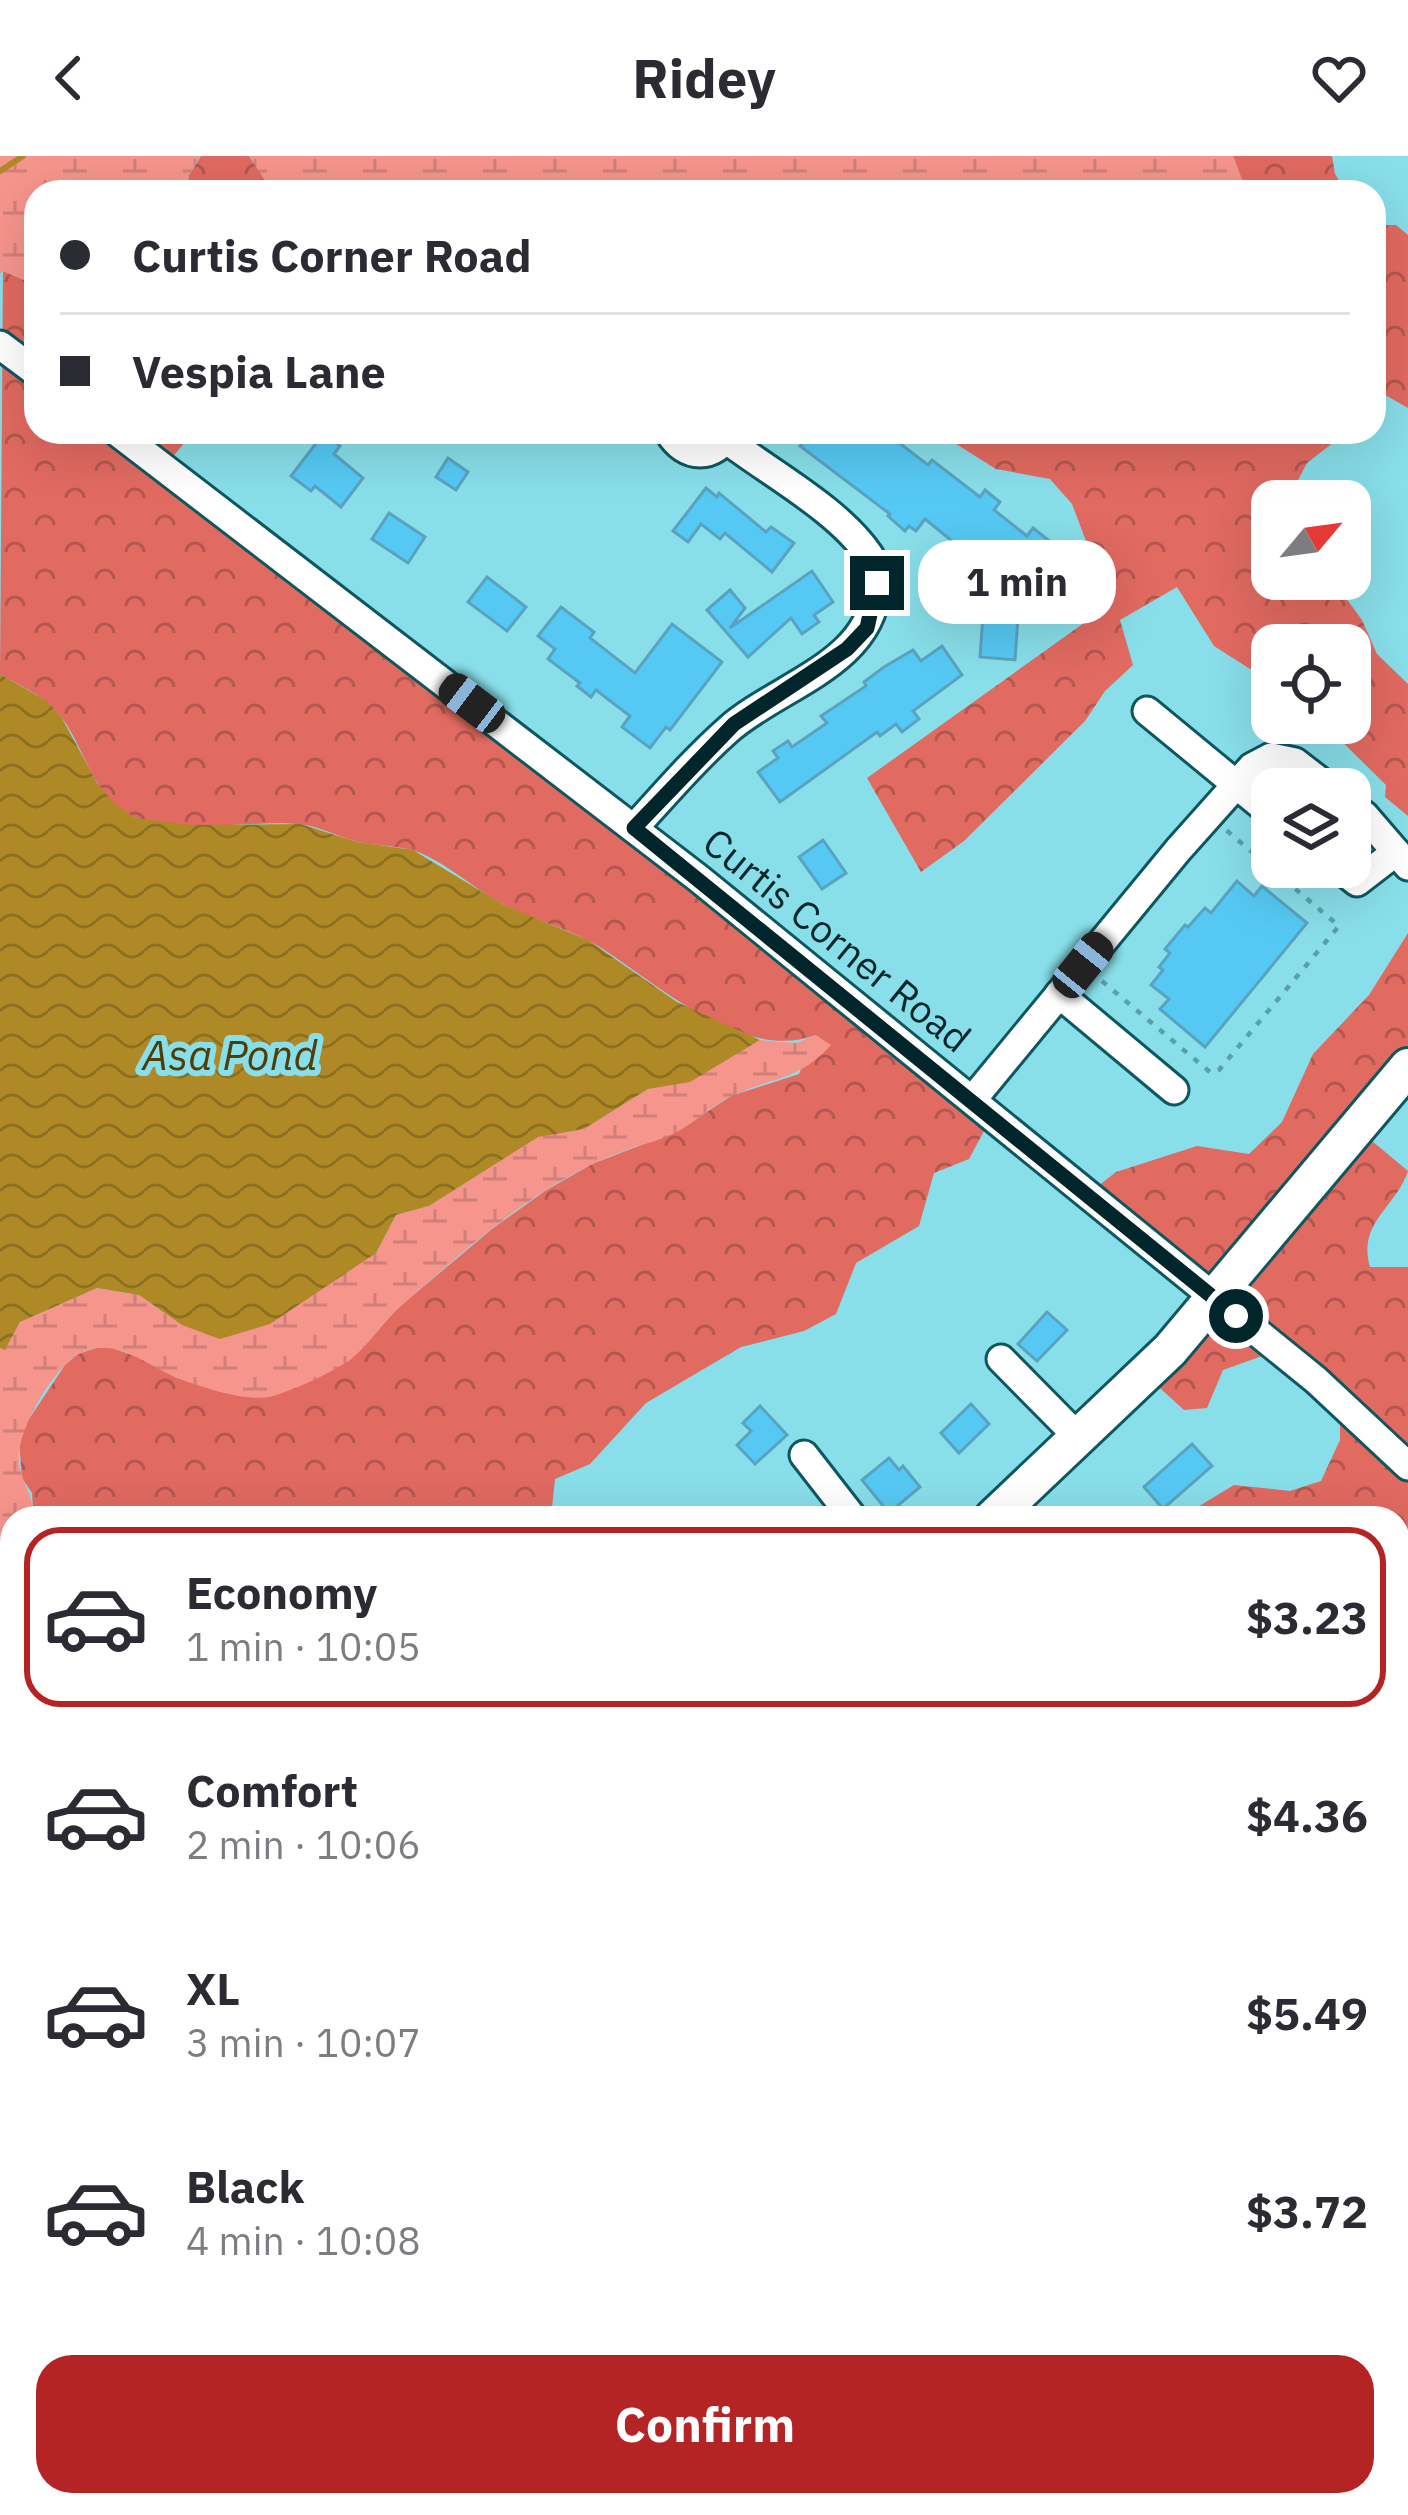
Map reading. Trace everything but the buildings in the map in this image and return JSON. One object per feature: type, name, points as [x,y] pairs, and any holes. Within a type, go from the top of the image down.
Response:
[{"type":"main road","points":[[1006,1506],[1170,1350],[1408,1067]]},
{"type":"street","name":"Curtis Corner Road","points":[[133,444],[634,828],[973,1099],[1316,1380],[1408,1466]]},
{"type":"street","points":[[679,444],[700,454],[720,444]]},
{"type":"street","points":[[634,828],[734,724],[847,649],[867,628],[874,605],[877,583],[872,558],[859,542],[739,444]]},
{"type":"street","points":[[1148,711],[1251,797]]},
{"type":"street","points":[[973,1099],[1235,784],[1270,757],[1303,768]]},
{"type":"street","points":[[1371,826],[1402,859],[1371,875]]},
{"type":"street","points":[[1059,994],[1174,1090]]},
{"type":"street","points":[[1001,1359],[1079,1438]]},
{"type":"street","points":[[804,1456],[844,1506]]},
{"type":"path","points":[[1083,965],[1211,1072],[1219,1070],[1340,926],[1208,814]]},
{"type":"green space","points":[[0,156],[200,156],[188,180],[24,180],[24,280],[3,271],[0,274]]},
{"type":"green space","points":[[201,156],[249,156],[265,180],[188,180]]},
{"type":"green space","points":[[249,156],[1233,156],[1242,180],[265,180]]},
{"type":"green space","points":[[1233,156],[1332,156],[1339,180],[1242,180]]},
{"type":"green space","points":[[1386,225],[1396,225],[1408,235],[1408,408],[1387,396]]},
{"type":"green space","points":[[3,271],[24,280],[24,444],[183,444],[172,458],[991,1118],[969,1159],[934,1173],[919,1226],[856,1263],[836,1314],[804,1331],[741,1347],[646,1403],[590,1464],[555,1479],[552,1506],[33,1506],[32,1493],[22,1478],[19,1442],[65,1365],[78,1354],[112,1348],[177,1378],[242,1395],[266,1397],[287,1390],[350,1360],[398,1308],[545,1191],[592,1164],[678,1131],[731,1096],[799,1074],[816,1035],[788,1041],[730,1029],[673,998],[598,946],[506,906],[412,850],[358,842],[305,825],[170,825],[133,817],[98,785],[54,708],[0,674]]},
{"type":"green space","points":[[956,444],[1332,444],[1307,463],[1298,480],[1251,480],[1251,600],[1347,600],[1364,624],[1251,624],[1251,670],[1214,646],[1177,587],[1120,620],[1133,665],[1105,691],[1085,721],[964,841],[921,872],[867,778],[1091,618],[1092,557],[1072,504],[1050,479],[996,469]]},
{"type":"green space","points":[[1371,640],[1377,654],[1408,684],[1408,816],[1385,797],[1386,785],[1344,744],[1371,744]]},
{"type":"green space","points":[[1408,933],[1408,1070],[1360,1131],[1408,1171],[1373,1227],[1367,1252],[1370,1267],[1408,1267],[1408,1506],[1199,1506],[1234,1485],[1290,1491],[1321,1481],[1340,1440],[1340,1398],[1282,1349],[1223,1370],[1207,1408],[1184,1410],[1150,1379],[1211,1305],[1093,1190],[1116,1172],[1197,1146],[1249,1154],[1282,1122],[1313,1054],[1369,995]]},
{"type":"green space","points":[[816,1035],[831,1045],[807,1066],[728,1098],[669,1136],[562,1180],[479,1239],[401,1306],[351,1359],[299,1386],[269,1397],[236,1395],[180,1379],[118,1350],[92,1349],[79,1354],[48,1386],[23,1434],[19,1461],[32,1506],[0,1506],[0,1348],[5,1349],[20,1322],[97,1288],[139,1295],[182,1325],[376,1253],[396,1215],[429,1206],[538,1136],[584,1129],[648,1089],[690,1081],[760,1040],[796,1043]]},
{"type":"water","name":"Asa Pond","points":[[0,674],[47,701],[61,716],[97,783],[135,818],[191,825],[301,824],[357,842],[413,850],[504,905],[588,940],[677,1002],[760,1040],[690,1082],[648,1089],[584,1129],[538,1137],[429,1206],[396,1215],[376,1253],[270,1324],[220,1339],[182,1325],[139,1295],[97,1288],[20,1322],[5,1350],[0,1348]]},
{"type":"waterway","points":[[0,171],[23,156]]},
{"type":"route","points":[[877,583],[867,628],[847,649],[734,724],[634,828],[1236,1316]]}]
